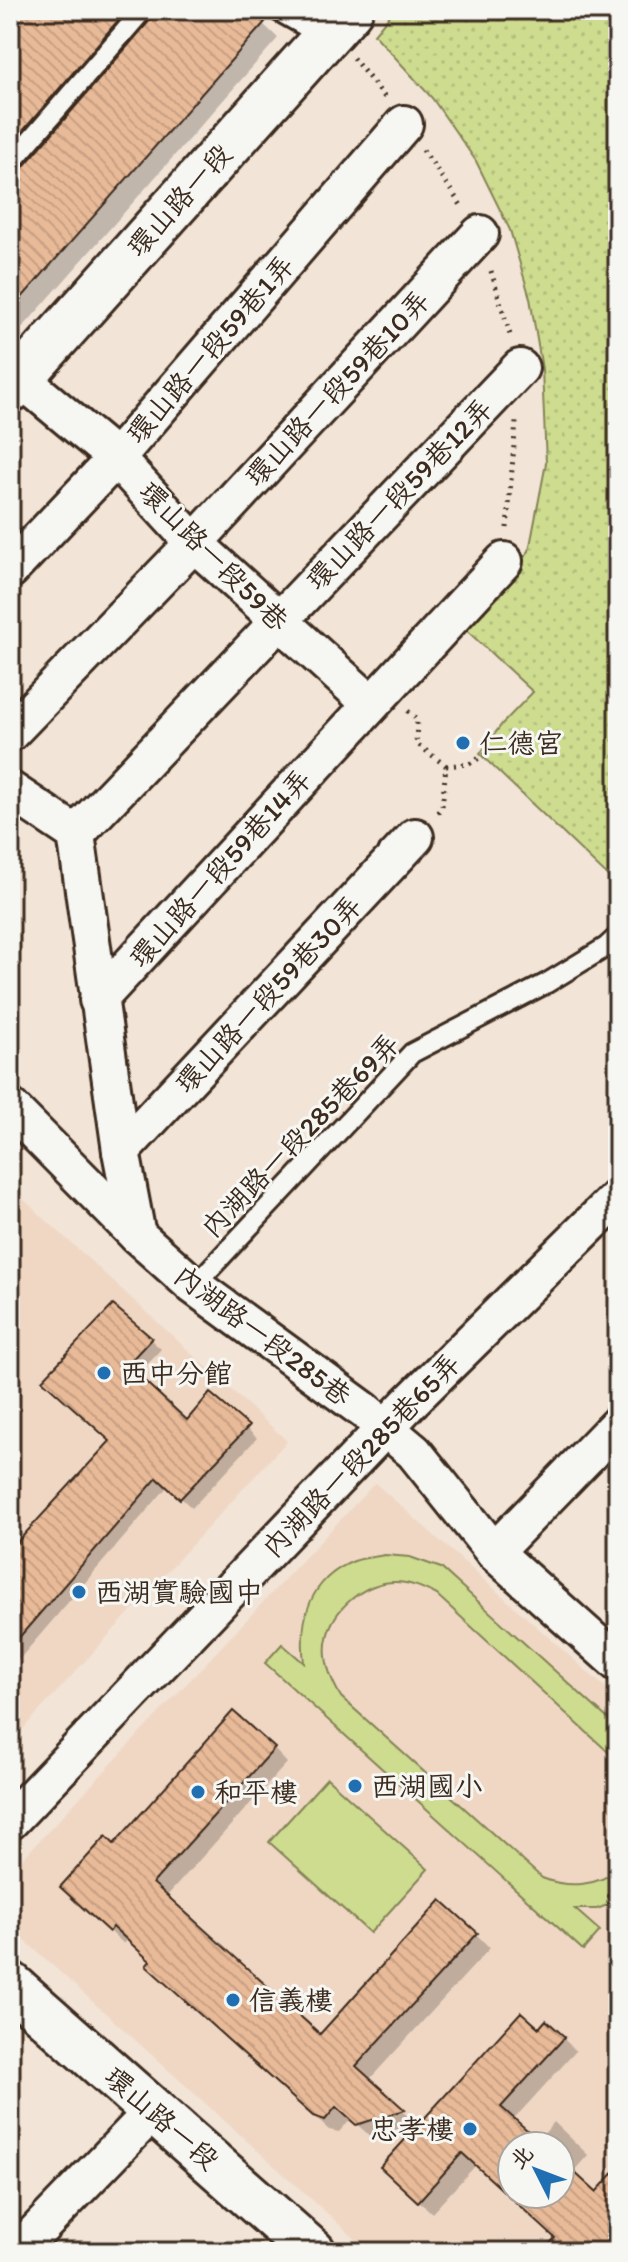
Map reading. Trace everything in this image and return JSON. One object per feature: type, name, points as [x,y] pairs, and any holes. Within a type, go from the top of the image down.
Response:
[{"type":"street","name":"環山路一段","points":[[15,384],[337,23]]},
{"type":"street","name":"環山路一段59巷1弄","points":[[10,570],[116,458],[404,124]]},
{"type":"street","name":"環山路一段59巷10弄","points":[[10,733],[194,543],[480,234]]},
{"type":"street","name":"環山路一段59巷12弄","points":[[76,834],[520,368]]},
{"type":"street","name":"環山路一段59巷","points":[[15,384],[116,458],[194,543],[278,620],[377,696]]},
{"type":"street","name":"環山路一段59巷14弄","points":[[98,1000],[504,561]]},
{"type":"street","points":[[10,790],[76,834],[98,1000],[137,1235]]},
{"type":"street","name":"環山路一段59巷30弄","points":[[121,1151],[415,837]]},
{"type":"street","name":"內湖路一段285巷","points":[[10,1107],[137,1235],[194,1286],[414,1452],[494,1552],[618,1663]]},
{"type":"street","name":"內湖路一段285巷65弄","points":[[10,1821],[385,1428],[618,1197]]},
{"type":"street","points":[[494,1552],[618,1424]]},
{"type":"street","name":"環山路一段","points":[[10,1984],[313,2252]]},
{"type":"street","points":[[17,2252],[153,2111]]},
{"type":"lane","points":[[10,164],[143,10]]},
{"type":"lane","points":[[276,10],[337,23]]},
{"type":"lane","name":"內湖路一段285巷69弄","points":[[194,1286],[412,1053],[547,983],[606,947],[618,936]]},
{"type":"path","points":[[337,23],[357,61],[480,234],[520,368],[504,561]]},
{"type":"path","points":[[377,696],[417,719],[416,743],[446,766],[469,764],[495,749]]},
{"type":"path","points":[[415,837],[442,807],[446,766]]},
{"type":"shaded area","name":"西湖實驗國中","points":[[10,1187],[287,1441],[10,1743]]},
{"type":"shaded area","name":"西湖國小","points":[[375,1483],[618,1699],[618,2252],[370,2252],[10,1927],[10,1872]]},
{"type":"green space","points":[[394,10],[618,10],[618,886],[480,754],[502,724],[533,692],[464,628],[529,551],[546,463],[542,369],[530,298],[510,230],[476,161],[432,98],[374,34]]},
{"type":"green space","points":[[385,1555],[410,1557],[441,1568],[618,1728],[618,1761],[437,1595],[416,1586],[384,1583],[362,1592],[343,1607],[330,1627],[327,1661],[341,1697],[542,1878],[582,1884],[601,1879],[618,1869],[618,1901],[597,1909],[575,1909],[600,1931],[583,1950],[265,1663],[282,1644],[304,1663],[306,1617],[310,1603],[326,1578],[358,1560]]},
{"type":"green space","points":[[327,1778],[428,1869],[370,1933],[269,1842]]},
{"type":"building","points":[[10,10],[127,10],[10,146]]},
{"type":"building","points":[[155,10],[251,10],[265,22],[10,311],[10,176],[19,172],[152,18]]},
{"type":"building","points":[[113,1305],[152,1338],[127,1365],[187,1420],[210,1393],[249,1426],[180,1499],[157,1478],[10,1648],[10,1550],[110,1441],[42,1380]]},
{"type":"building","points":[[233,1711],[275,1748],[153,1883],[320,2034],[441,1900],[478,1933],[356,2066],[405,2110],[356,2125],[336,2107],[325,2120],[313,2116],[146,1966],[150,1961],[113,1927],[109,1932],[60,1887],[106,1836],[114,1844]]},
{"type":"building","name":"忠孝樓","points":[[521,2012],[539,2028],[546,2020],[565,2037],[501,2107],[527,2130],[496,2130],[496,2184],[462,2153],[418,2202],[380,2167]]},
{"type":"building","name":"忠孝樓","points":[[618,2168],[618,2252],[542,2252],[555,2238],[524,2210],[576,2210],[576,2174],[596,2192]]},
{"type":"place","name":"仁德宮","points":[[463,743]]},
{"type":"place","name":"西中分館","points":[[104,1373]]},
{"type":"place","name":"西湖實驗國中","points":[[79,1592]]},
{"type":"place","name":"西湖國小","points":[[355,1786]]},
{"type":"place","name":"和平樓","points":[[198,1792]]},
{"type":"place","name":"信義樓","points":[[233,2000]]},
{"type":"place","name":"忠孝樓","points":[[470,2129]]}]
